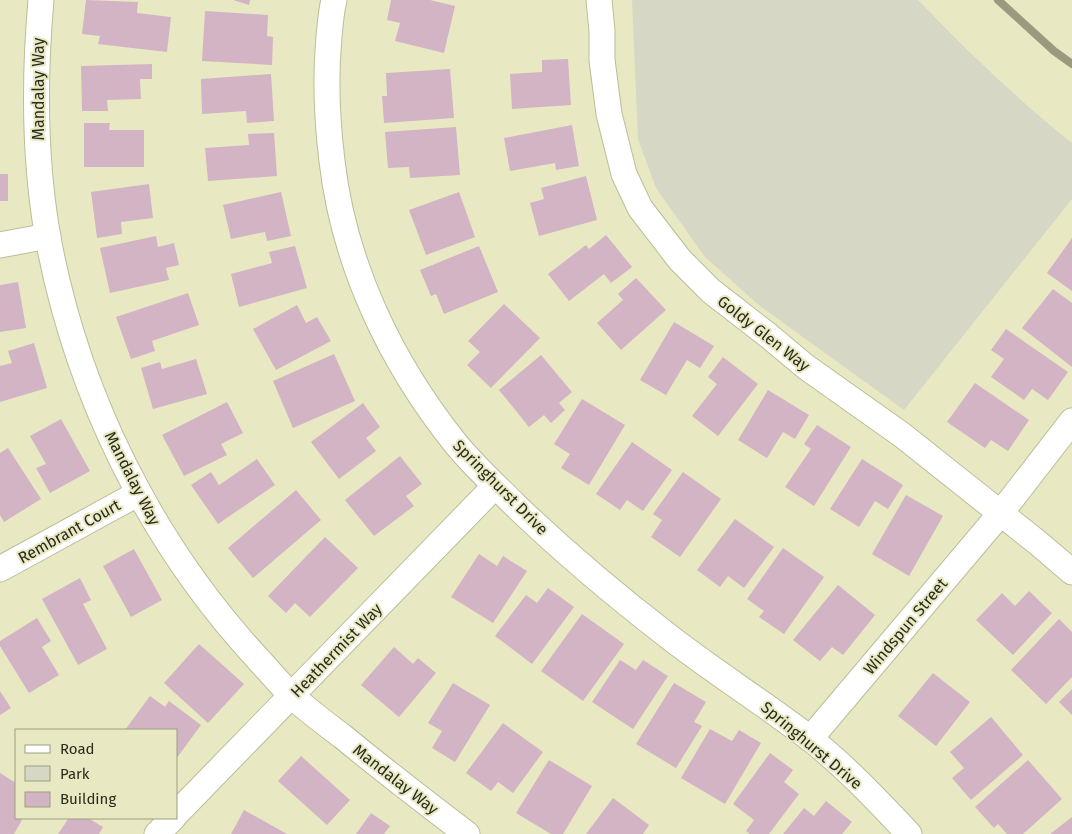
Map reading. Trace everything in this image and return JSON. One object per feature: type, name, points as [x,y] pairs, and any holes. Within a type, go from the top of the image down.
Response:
[{"type":"street","name":"Mandalay Way","points":[[41,0],[37,48],[36,109],[40,170],[48,236],[61,298],[88,383],[111,437],[139,493],[192,579],[237,636],[291,696],[412,793],[467,834]]},
{"type":"street","name":"Springhurst Drive","points":[[334,0],[327,65],[328,124],[336,189],[357,268],[392,348],[422,398],[457,445],[496,486],[599,581],[670,637],[810,739],[878,801],[909,834]]},
{"type":"street","name":"Goldy Glen Way","points":[[599,0],[602,60],[611,124],[624,174],[640,208],[656,231],[680,260],[711,291],[770,336],[806,367],[902,435],[1072,572]]},
{"type":"street","points":[[0,245],[48,236]]},
{"type":"street","name":"Windspun Street","points":[[810,739],[1000,514],[1072,421]]},
{"type":"street","name":"Heathermist Way","points":[[178,812],[496,486]]},
{"type":"street","name":"Rembrant Court","points":[[0,569],[139,493]]},
{"type":"street","points":[[157,834],[172,819]]},
{"type":"green space","points":[[632,0],[918,0],[993,74],[1072,143],[1072,199],[904,410],[760,306],[705,257],[656,188],[638,139]]},
{"type":"building","points":[[86,0],[138,2],[137,13],[171,17],[167,52],[98,44],[100,36],[82,34]]},
{"type":"building","points":[[233,0],[250,0],[249,5]]},
{"type":"building","points":[[391,0],[430,0],[455,6],[444,53],[395,41],[400,23],[387,20]]},
{"type":"building","points":[[205,11],[268,15],[267,36],[273,37],[272,65],[202,61]]},
{"type":"building","points":[[568,59],[571,105],[512,109],[510,74],[542,72],[542,60]]},
{"type":"building","points":[[152,64],[152,79],[140,79],[141,99],[107,100],[108,111],[82,111],[81,66]]},
{"type":"building","points":[[450,69],[454,118],[384,123],[382,96],[387,96],[386,73]]},
{"type":"building","points":[[271,74],[274,121],[247,123],[246,111],[202,114],[201,79]]},
{"type":"building","points":[[84,123],[110,123],[109,130],[144,130],[144,167],[84,167]]},
{"type":"building","points":[[572,125],[579,166],[556,170],[555,163],[510,171],[504,138]]},
{"type":"building","points":[[456,127],[460,175],[410,178],[409,167],[388,168],[385,132]]},
{"type":"building","points":[[274,133],[277,176],[208,181],[205,148],[249,145],[248,134]]},
{"type":"building","points":[[0,174],[8,174],[8,201],[0,201]]},
{"type":"building","points":[[586,176],[597,220],[539,236],[530,203],[544,199],[541,188]]},
{"type":"building","points":[[149,184],[153,218],[121,222],[122,234],[97,238],[91,192]]},
{"type":"building","points":[[281,192],[291,236],[267,241],[265,232],[231,239],[223,205]]},
{"type":"building","points":[[459,192],[475,237],[426,255],[409,210]]},
{"type":"building","points":[[606,235],[632,267],[611,283],[604,274],[569,301],[548,274],[586,245],[589,249]]},
{"type":"building","points":[[156,236],[158,247],[174,243],[179,265],[166,268],[169,280],[110,293],[100,248]]},
{"type":"building","points":[[1072,238],[1072,291],[1047,273]]},
{"type":"building","points":[[295,246],[307,288],[239,307],[231,274],[272,263],[269,252]]},
{"type":"building","points":[[479,246],[498,292],[444,314],[436,294],[431,296],[420,270]]},
{"type":"building","points":[[636,278],[666,310],[621,350],[597,323],[623,300],[618,294]]},
{"type":"building","points":[[18,282],[26,328],[0,332],[0,285]]},
{"type":"building","points":[[1053,289],[1072,303],[1072,367],[1022,328]]},
{"type":"building","points":[[188,293],[199,325],[152,341],[155,351],[131,359],[116,317]]},
{"type":"building","points":[[504,304],[540,338],[491,388],[467,365],[480,352],[468,341]]},
{"type":"building","points":[[297,305],[306,323],[317,317],[331,341],[276,370],[253,329]]},
{"type":"building","points":[[674,322],[714,346],[700,368],[687,360],[666,395],[640,380]]},
{"type":"building","points":[[1006,329],[1068,372],[1048,400],[1032,389],[1024,400],[991,377],[1004,359],[991,350]]},
{"type":"building","points":[[34,343],[47,388],[0,402],[0,366],[12,363],[8,351]]},
{"type":"building","points":[[334,354],[355,401],[293,428],[273,381]]},
{"type":"building","points":[[541,355],[572,392],[559,403],[565,410],[551,423],[544,415],[529,427],[499,390]]},
{"type":"building","points":[[723,357],[758,384],[718,436],[692,416],[717,384],[708,377]]},
{"type":"building","points":[[196,359],[207,394],[153,409],[141,368],[160,362],[162,369]]},
{"type":"building","points":[[975,383],[1029,420],[1008,451],[991,440],[985,448],[947,422]]},
{"type":"building","points":[[768,390],[809,415],[795,439],[783,432],[767,458],[738,440]]},
{"type":"building","points":[[582,399],[625,425],[589,485],[561,468],[570,454],[554,444]]},
{"type":"building","points":[[227,402],[243,433],[221,444],[227,455],[184,476],[162,435]]},
{"type":"building","points":[[363,403],[380,427],[366,438],[376,451],[339,479],[311,442]]},
{"type":"building","points":[[61,419],[90,471],[50,493],[36,468],[46,464],[30,436]]},
{"type":"building","points":[[817,425],[851,447],[814,506],[785,487],[811,449],[804,444]]},
{"type":"building","points":[[632,442],[672,470],[643,511],[627,500],[620,510],[596,494]]},
{"type":"building","points":[[8,448],[41,499],[4,522],[0,515],[0,453]]},
{"type":"building","points":[[400,456],[422,484],[406,496],[414,506],[374,536],[345,500]]},
{"type":"building","points":[[257,459],[275,485],[218,524],[191,485],[211,472],[219,485]]},
{"type":"building","points":[[862,459],[903,485],[888,509],[875,501],[859,527],[830,509]]},
{"type":"building","points":[[683,472],[721,499],[680,557],[651,537],[662,520],[653,514]]},
{"type":"building","points":[[296,490],[321,520],[253,578],[228,548]]},
{"type":"building","points":[[906,495],[943,516],[909,576],[872,554]]},
{"type":"building","points":[[735,519],[774,547],[744,588],[728,576],[720,587],[697,570]]},
{"type":"building","points":[[325,537],[358,568],[310,617],[295,603],[286,613],[268,596]]},
{"type":"building","points":[[783,548],[824,577],[784,634],[759,617],[764,611],[747,599]]},
{"type":"building","points":[[134,549],[162,600],[131,617],[103,566]]},
{"type":"building","points":[[479,554],[497,566],[503,556],[527,571],[493,623],[451,597]]},
{"type":"building","points":[[80,578],[91,600],[83,604],[107,649],[78,665],[42,599]]},
{"type":"building","points":[[838,585],[875,615],[843,655],[832,647],[820,661],[793,640]]},
{"type":"building","points":[[548,588],[574,607],[532,664],[495,636],[526,595],[537,603]]},
{"type":"building","points":[[1029,591],[1052,613],[1013,655],[976,620],[1002,593],[1015,606]]},
{"type":"building","points":[[582,614],[624,644],[583,701],[541,671]]},
{"type":"building","points":[[37,618],[51,641],[42,647],[59,675],[29,693],[0,646],[0,641]]},
{"type":"building","points":[[1059,619],[1072,632],[1072,677],[1046,704],[1011,670]]},
{"type":"building","points":[[199,644],[244,684],[208,723],[164,683]]},
{"type":"building","points":[[394,647],[413,664],[418,658],[436,673],[399,717],[361,685]]},
{"type":"building","points":[[620,660],[636,670],[643,660],[668,676],[633,729],[592,702]]},
{"type":"building","points":[[933,673],[970,702],[936,746],[898,716]]},
{"type":"building","points":[[453,683],[490,705],[455,762],[432,748],[442,731],[428,723]]},
{"type":"building","points":[[674,683],[706,702],[694,722],[702,726],[676,768],[636,744]]},
{"type":"building","points":[[1072,689],[1072,715],[1059,702]]},
{"type":"building","points":[[0,691],[11,708],[0,715]]},
{"type":"building","points":[[150,696],[165,707],[169,701],[201,725],[178,756],[178,729],[126,729]]},
{"type":"building","points":[[991,717],[1023,755],[971,800],[952,778],[964,768],[950,752]]},
{"type":"building","points":[[503,723],[543,752],[513,793],[498,782],[491,791],[466,773]]},
{"type":"building","points":[[710,729],[732,741],[739,730],[761,743],[725,804],[681,778]]},
{"type":"building","points":[[770,753],[793,770],[784,782],[799,794],[769,834],[750,834],[746,831],[754,820],[733,804]]},
{"type":"building","points":[[301,756],[350,800],[327,825],[278,781]]},
{"type":"building","points":[[549,760],[592,786],[563,834],[551,834],[516,813]]},
{"type":"building","points":[[1028,760],[1062,799],[1023,834],[1007,834],[998,824],[994,828],[975,807]]},
{"type":"building","points":[[0,773],[15,782],[15,819],[22,820],[14,834],[0,834]]},
{"type":"building","points":[[613,798],[649,825],[643,834],[586,834]]},
{"type":"building","points":[[826,801],[852,822],[842,834],[783,834],[804,808],[814,816]]},
{"type":"building","points":[[244,810],[287,834],[231,834]]},
{"type":"building","points":[[371,813],[390,826],[384,834],[356,834]]},
{"type":"building","points":[[1072,817],[1072,834],[1050,834]]},
{"type":"building","points":[[68,819],[90,819],[103,827],[99,834],[58,834]]},
{"type":"waterway","points":[[998,0],[1054,51],[1072,64]]}]
